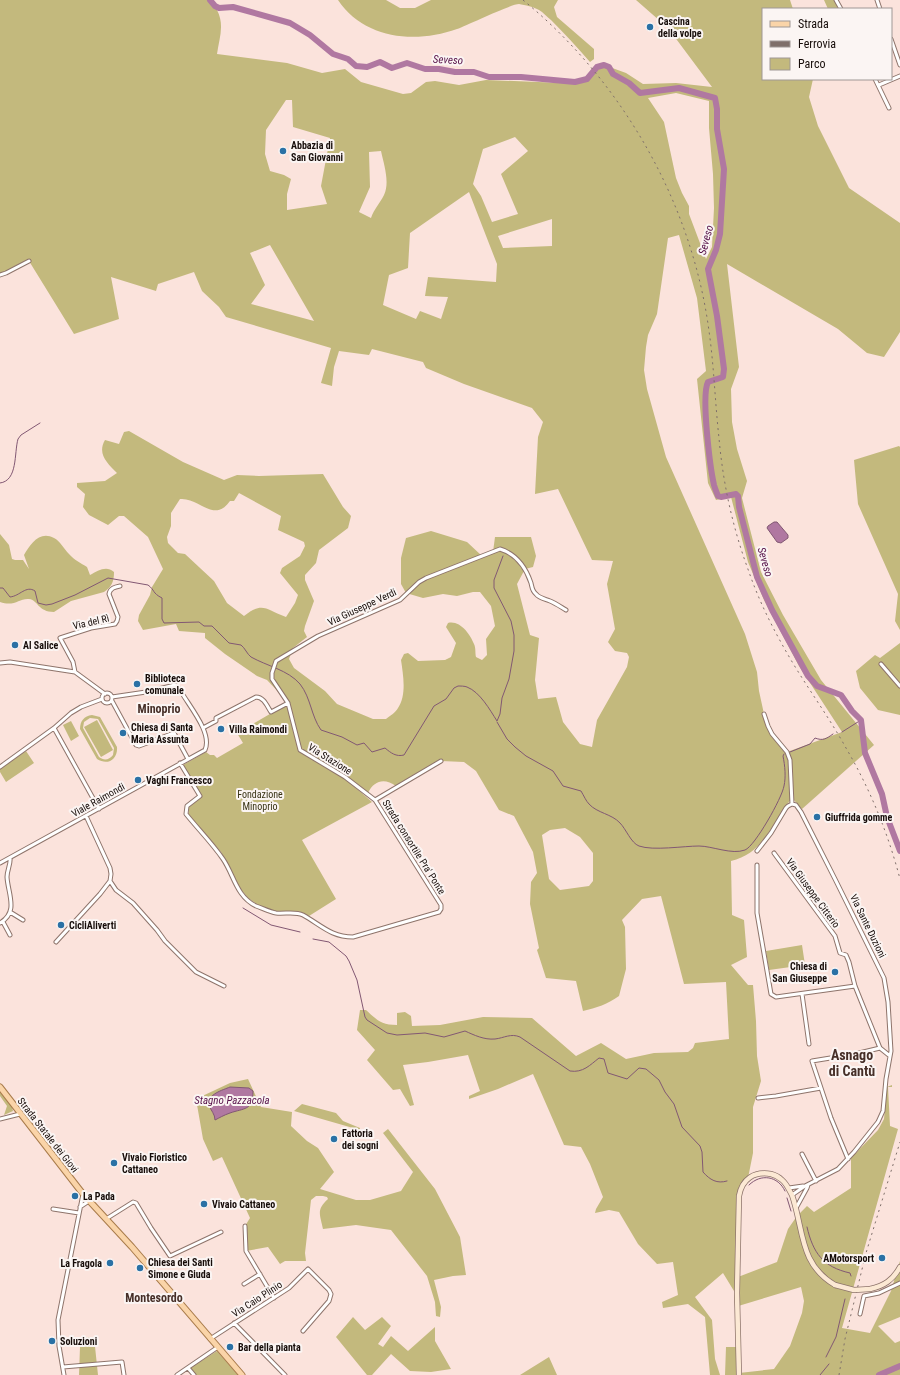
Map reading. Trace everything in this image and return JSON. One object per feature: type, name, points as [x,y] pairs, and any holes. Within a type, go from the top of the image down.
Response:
[{"type":"main road","name":"Strada Statale dei Giovi","points":[[0,1087],[83,1194],[132,1247],[242,1375]]},
{"type":"main road","points":[[739,1375],[737,1293],[740,1190],[748,1178],[764,1173],[781,1178],[789,1188],[792,1195],[810,1260],[824,1277],[835,1285],[854,1290],[870,1290],[877,1288],[890,1280],[900,1268]]},
{"type":"street","points":[[892,42],[900,65]]},
{"type":"street","points":[[876,80],[889,108]]},
{"type":"street","points":[[878,85],[890,80]]},
{"type":"street","points":[[0,275],[6,274],[29,261]]},
{"type":"street","name":"Via Giuseppe Verdi","points":[[288,703],[274,682],[272,673],[276,661],[318,636],[400,600],[419,582],[426,578],[500,550],[507,551],[517,559],[525,569],[533,591],[537,596],[551,601],[566,610]]},
{"type":"street","name":"Via del Rì","points":[[75,672],[73,662],[60,638],[91,628],[115,624],[118,621],[118,617],[109,594],[112,588],[120,586]]},
{"type":"street","points":[[0,663],[10,662],[75,672],[105,694],[109,694],[136,745],[139,746],[146,744],[174,733],[188,759]]},
{"type":"street","points":[[881,664],[900,686]]},
{"type":"street","points":[[102,699],[107,703],[112,699],[175,685],[179,688],[203,728],[216,721],[216,718],[256,697],[260,697],[271,712],[288,703]]},
{"type":"street","points":[[0,767],[54,728],[71,713],[81,707],[102,699],[105,694]]},
{"type":"street","name":"Via Stazione","points":[[288,703],[300,750],[345,777],[375,800]]},
{"type":"street","points":[[757,851],[786,808],[792,804],[790,760],[787,752],[772,734],[764,714]]},
{"type":"street","points":[[54,728],[99,809]]},
{"type":"street","name":"Viale Raimondi","points":[[0,863],[205,750],[208,742],[203,728]]},
{"type":"street","points":[[375,800],[441,761]]},
{"type":"street","name":"Strada consortile Pra' Ponte","points":[[180,763],[200,796],[186,806],[186,814],[223,860],[236,887],[244,897],[254,905],[274,913],[302,915],[338,936],[353,937],[412,921],[439,912],[441,909],[441,905],[375,800]]},
{"type":"street","name":"Via Sante Duzioni","points":[[792,804],[796,805],[801,812],[884,978],[888,1002],[891,1050],[881,1117],[848,1159],[838,1169],[806,1185]]},
{"type":"street","points":[[56,942],[110,881],[110,868],[86,816]]},
{"type":"street","name":"Via Giuseppe Citterio","points":[[774,853],[835,936],[840,953],[846,955],[850,962],[856,986],[880,1048]]},
{"type":"street","points":[[10,858],[11,862],[8,874],[11,898],[10,912],[6,919],[1,922],[10,935]]},
{"type":"street","points":[[757,865],[757,913],[771,994],[776,997],[856,986]]},
{"type":"street","points":[[110,881],[116,890],[133,903],[165,941],[196,972],[224,986]]},
{"type":"street","points":[[10,912],[23,920]]},
{"type":"street","points":[[802,994],[809,1044]]},
{"type":"street","points":[[848,1159],[831,1118],[812,1061],[880,1048],[890,1056]]},
{"type":"street","points":[[758,1098],[821,1088]]},
{"type":"street","points":[[0,1119],[20,1113]]},
{"type":"street","points":[[802,1154],[816,1181]]},
{"type":"street","points":[[789,1188],[806,1185]]},
{"type":"street","points":[[792,1195],[806,1185]]},
{"type":"street","points":[[795,1209],[807,1188],[806,1185]]},
{"type":"street","points":[[64,1375],[59,1346],[58,1320],[83,1194]]},
{"type":"street","points":[[80,1209],[81,1206],[89,1201]]},
{"type":"street","points":[[106,1219],[133,1202],[136,1202],[170,1256],[221,1232]]},
{"type":"street","points":[[53,1209],[79,1213]]},
{"type":"street","points":[[245,1226],[246,1251],[274,1298]]},
{"type":"street","name":"Via Caio Plinio","points":[[210,1339],[289,1288],[308,1268],[331,1294],[329,1301],[303,1331]]},
{"type":"street","points":[[244,1284],[260,1274]]},
{"type":"street","points":[[860,1314],[864,1296],[878,1293],[900,1283]]},
{"type":"street","points":[[234,1324],[285,1375]]},
{"type":"street","points":[[177,1375],[218,1347]]},
{"type":"street","points":[[63,1367],[122,1362],[124,1375]]},
{"type":"street","points":[[188,1368],[194,1375]]},
{"type":"green space","points":[[0,0],[209,0],[216,7],[221,21],[221,32],[217,54],[287,63],[322,73],[345,69],[361,82],[403,94],[411,93],[426,82],[435,81],[459,85],[486,80],[562,83],[575,82],[587,79],[597,67],[604,65],[626,73],[643,84],[676,83],[712,87],[668,28],[636,0],[790,0],[793,8],[762,8],[762,80],[813,80],[809,97],[818,126],[849,188],[900,223],[900,332],[884,357],[867,353],[838,329],[727,264],[739,367],[731,389],[732,422],[737,449],[747,481],[742,498],[761,572],[783,615],[821,680],[874,745],[802,809],[792,798],[760,844],[742,857],[731,861],[732,915],[744,920],[747,957],[731,965],[748,985],[753,985],[757,1056],[761,1081],[753,1107],[753,1153],[748,1178],[740,1190],[738,1277],[777,1262],[788,1229],[797,1216],[807,1206],[814,1212],[851,1188],[851,1158],[878,1130],[884,1119],[887,1087],[892,1085],[892,1087],[888,1087],[890,1126],[898,1129],[842,1328],[870,1333],[891,1291],[900,1261],[900,1317],[878,1326],[895,1343],[900,1341],[900,1375],[725,1375],[726,1347],[739,1347],[739,1373],[774,1369],[790,1346],[802,1313],[804,1301],[801,1287],[735,1307],[734,1291],[723,1273],[695,1297],[712,1320],[715,1359],[720,1375],[710,1375],[705,1317],[688,1304],[663,1308],[662,1302],[678,1295],[673,1262],[657,1264],[638,1244],[619,1212],[609,1210],[595,1213],[603,1197],[590,1164],[581,1147],[564,1145],[533,1074],[498,1089],[469,1099],[469,1096],[480,1091],[468,1055],[403,1065],[414,1105],[410,1106],[400,1089],[393,1090],[367,1060],[375,1050],[357,1030],[360,1010],[366,1010],[373,1017],[383,1023],[392,1025],[397,1025],[397,1013],[405,1012],[411,1016],[412,1026],[440,1025],[483,1017],[532,1018],[576,1056],[601,1043],[626,1059],[654,1053],[688,1052],[693,1048],[695,1043],[729,1039],[726,982],[684,984],[661,896],[642,899],[622,920],[625,927],[626,969],[619,996],[593,1009],[583,1011],[576,981],[546,978],[537,950],[539,948],[530,904],[531,882],[537,873],[533,852],[514,816],[499,810],[476,771],[464,762],[441,761],[396,786],[392,783],[384,781],[377,783],[373,785],[368,793],[301,750],[286,700],[267,680],[257,676],[225,654],[205,638],[205,633],[179,631],[176,624],[143,630],[138,621],[139,615],[150,595],[152,587],[163,569],[148,537],[124,516],[119,516],[108,525],[89,515],[83,507],[85,494],[77,487],[77,483],[105,481],[117,473],[104,458],[102,450],[103,445],[105,440],[119,444],[124,432],[129,431],[183,462],[224,480],[237,475],[259,476],[323,474],[343,507],[351,516],[348,528],[319,550],[316,563],[305,575],[305,580],[314,601],[304,631],[307,637],[293,648],[289,659],[294,668],[325,691],[337,704],[373,719],[386,719],[396,711],[401,703],[404,684],[401,660],[404,654],[408,653],[418,661],[445,660],[451,657],[456,643],[446,627],[448,623],[452,623],[457,624],[467,632],[475,646],[476,657],[482,660],[487,655],[486,639],[495,626],[491,606],[480,592],[457,596],[443,594],[423,598],[406,593],[401,584],[401,558],[406,538],[431,531],[467,542],[482,556],[493,552],[495,537],[531,537],[536,556],[533,567],[525,569],[517,584],[530,635],[539,638],[535,680],[538,699],[556,697],[563,722],[580,744],[592,747],[597,720],[627,667],[629,657],[627,653],[615,651],[608,642],[615,629],[607,584],[613,561],[592,560],[558,489],[535,494],[538,437],[543,422],[532,408],[464,384],[426,368],[423,362],[372,349],[369,355],[339,351],[334,367],[332,386],[321,383],[331,348],[226,317],[219,307],[202,291],[194,272],[158,284],[156,291],[111,277],[119,319],[74,334],[29,261],[0,275]],"holes":[[[676,93],[709,101],[709,128],[714,208],[712,247],[706,259],[689,214],[689,206],[676,178],[664,122],[648,98]],[[286,100],[292,100],[293,127],[330,138],[321,186],[327,204],[287,210],[287,194],[291,179],[284,175],[270,171],[265,154],[266,130]],[[515,137],[528,151],[501,174],[518,214],[492,222],[481,196],[473,184],[483,149]],[[381,151],[385,168],[386,190],[371,218],[359,212],[370,187],[369,152]],[[469,192],[497,264],[496,282],[428,277],[425,296],[448,297],[441,319],[420,311],[416,319],[383,305],[389,275],[408,268],[410,233]],[[552,219],[552,246],[503,248],[498,236]],[[679,235],[697,298],[706,371],[697,379],[708,483],[716,500],[731,497],[748,562],[764,600],[799,666],[842,732],[787,752],[772,734],[764,714],[757,672],[745,634],[666,457],[647,389],[644,370],[646,347],[648,335],[657,314],[668,238]],[[270,245],[314,321],[251,304],[265,285],[250,253]],[[239,493],[281,516],[278,530],[304,542],[305,546],[300,556],[282,568],[280,573],[298,595],[286,617],[265,608],[250,611],[244,616],[227,603],[214,581],[185,554],[178,553],[168,543],[167,537],[171,526],[171,513],[180,499],[187,499],[212,510],[218,510],[230,501],[234,501]],[[565,828],[580,837],[593,853],[593,881],[589,886],[560,890],[549,879],[542,835],[550,830]]]},
{"type":"green space","points":[[338,0],[386,0],[400,8],[415,8],[431,0],[558,0],[554,7],[557,17],[594,49],[594,59],[590,62],[544,13],[537,9],[519,4],[441,34],[408,37],[392,35],[376,30],[362,23],[349,13]]},
{"type":"green space","points":[[824,0],[838,0],[842,8],[828,8]]},
{"type":"green space","points":[[899,446],[900,630],[895,621],[898,594],[858,504],[854,460]]},
{"type":"green space","points":[[0,534],[9,545],[12,559],[23,560],[29,569],[24,555],[26,551],[36,539],[49,536],[56,539],[75,560],[87,567],[90,575],[99,570],[105,569],[114,572],[112,584],[104,592],[71,601],[54,612],[41,608],[34,601],[29,599],[9,604],[0,602]]},
{"type":"green space","points":[[900,643],[900,715],[878,710],[860,688],[856,671],[875,655],[880,658]]},
{"type":"green space","name":"Fondazione Minoprio","points":[[287,704],[300,750],[348,781],[372,802],[302,840],[336,899],[309,916],[298,911],[280,912],[271,910],[258,905],[248,898],[238,886],[221,852],[188,814],[188,808],[202,796],[183,765],[206,752],[217,758],[243,743],[237,733]]},
{"type":"green space","points":[[92,715],[100,717],[117,747],[116,755],[112,760],[105,762],[97,759],[80,729],[83,719]],"holes":[[[90,718],[98,719],[114,748],[113,755],[110,758],[103,759],[99,757],[83,728],[84,722]]]},
{"type":"green space","points":[[97,720],[113,750],[101,757],[84,727]]},
{"type":"green space","points":[[71,721],[79,736],[71,741],[63,725]]},
{"type":"green space","points":[[26,751],[34,763],[6,782],[0,772],[0,769]]},
{"type":"green space","points":[[802,945],[805,965],[769,970],[766,951]]},
{"type":"green space","points":[[248,1079],[261,1107],[292,1112],[291,1126],[307,1141],[318,1148],[334,1172],[320,1189],[356,1200],[370,1200],[401,1191],[413,1172],[383,1133],[388,1129],[435,1189],[460,1237],[466,1275],[434,1280],[441,1307],[440,1317],[436,1316],[435,1302],[427,1276],[391,1230],[356,1225],[323,1229],[320,1209],[328,1199],[327,1197],[316,1196],[311,1200],[305,1253],[306,1261],[285,1261],[280,1264],[268,1247],[246,1251],[245,1226],[250,1218],[222,1157],[213,1161],[203,1139],[196,1099],[230,1083]]},
{"type":"green space","points":[[0,1092],[12,1107],[13,1111],[4,1115],[7,1106],[0,1096]]},
{"type":"green space","points":[[302,1104],[336,1113],[343,1121],[360,1128],[360,1130],[294,1111]]},
{"type":"green space","points":[[353,1317],[365,1330],[382,1317],[391,1326],[378,1344],[383,1347],[391,1336],[408,1351],[435,1327],[435,1341],[451,1369],[431,1372],[410,1371],[391,1354],[372,1375],[367,1375],[336,1337]]},
{"type":"green space","points":[[83,1337],[94,1337],[98,1375],[79,1375],[80,1347]]},
{"type":"green space","points":[[217,1351],[238,1375],[196,1375],[190,1368]]},
{"type":"green space","points":[[549,1357],[557,1375],[520,1375]]},
{"type":"water","points":[[774,522],[777,522],[788,535],[788,538],[781,543],[777,542],[767,528]]},
{"type":"water","name":"Stagno Pazzacola","points":[[230,1087],[249,1088],[253,1091],[251,1102],[247,1108],[215,1120],[209,1105],[210,1098],[216,1093]]},
{"type":"waterway","name":"Seveso","points":[[210,0],[219,8],[233,7],[290,23],[310,35],[333,54],[348,59],[356,66],[367,67],[380,62],[392,68],[407,63],[425,69],[474,72],[489,77],[521,77],[575,82],[587,79],[597,67],[604,65],[609,67],[613,74],[629,83],[640,93],[679,88],[715,98],[717,109],[717,129],[724,169],[720,234],[716,250],[708,269],[717,316],[724,369],[723,377],[708,382],[706,389],[705,401],[707,432],[714,485],[718,496],[721,497],[736,494],[738,496],[739,507],[757,577],[772,610],[808,676],[817,686],[841,695],[852,711],[861,720],[865,753],[882,794],[887,817],[900,851]]},
{"type":"waterway","points":[[0,483],[6,481],[13,472],[18,439],[21,435],[40,423]]},
{"type":"waterway","points":[[0,588],[3,588],[10,597],[32,589],[35,591],[38,603],[46,605],[75,595],[108,578],[148,585],[157,595],[162,598],[162,619],[164,623],[199,622],[204,626],[212,626],[229,643],[241,645],[251,657],[290,675],[295,679],[304,689],[315,719],[321,730],[342,737],[357,745],[364,743],[372,752],[385,748],[394,754],[404,755],[434,706],[446,699],[454,688],[458,686],[464,686],[472,689],[484,702],[497,721],[500,714],[502,698],[509,679],[514,651],[514,635],[511,621],[494,588],[494,580],[503,556]]},
{"type":"waterway","points":[[842,732],[861,720]]},
{"type":"waterway","points":[[497,722],[507,739],[526,756],[553,771],[563,786],[581,791],[592,807],[617,820],[636,844],[639,846],[652,848],[704,846],[728,851],[745,850],[755,840],[761,831],[782,792],[785,779],[784,754]]},
{"type":"waterway","points":[[790,752],[810,744],[815,738],[824,739],[833,734]]},
{"type":"waterway","points":[[243,908],[271,925],[300,932]]},
{"type":"waterway","points":[[313,939],[329,942],[346,956],[357,980],[365,1017],[367,1020],[387,1033],[397,1035],[425,1033],[444,1037],[465,1031],[487,1039],[517,1036],[570,1071],[583,1070],[599,1058],[604,1059],[608,1073],[627,1079],[639,1068],[646,1069],[659,1080],[665,1092],[674,1104],[682,1127],[700,1146],[702,1152],[703,1172],[714,1181],[727,1181]]},
{"type":"waterway","points":[[749,1185],[759,1179],[769,1178],[778,1182],[785,1191]]},
{"type":"waterway","points":[[787,1198],[791,1211]]},
{"type":"waterway","points":[[807,1227],[812,1244],[821,1258],[833,1267],[850,1273],[851,1276]]},
{"type":"waterway","points":[[826,1357],[836,1337],[845,1299]]},
{"type":"waterway","points":[[820,1375],[829,1364]]},
{"type":"waterway","name":"Seveso","points":[[879,1375],[900,1366]]},
{"type":"railway","points":[[523,0],[559,32],[591,68],[621,107],[647,148],[669,191],[687,237],[700,283],[711,344],[723,472],[743,556],[763,608],[775,631],[794,665],[840,737],[863,779],[884,828],[900,879]]},
{"type":"railway","points":[[839,1375],[845,1339],[866,1253],[900,1142]]},
{"type":"place","name":"Cascina della volpe","points":[[650,27]]},
{"type":"place","name":"Abbazia di San Giovanni","points":[[283,151]]},
{"type":"place","name":"Al Salice","points":[[15,645]]},
{"type":"place","name":"Biblioteca comunale","points":[[137,684]]},
{"type":"place","name":"Villa Raimondi","points":[[221,729]]},
{"type":"place","name":"Chiesa di Santa Maria Assunta","points":[[123,733]]},
{"type":"place","name":"Vaghi Francesco","points":[[138,780]]},
{"type":"place","name":"Giuffrida gomme","points":[[817,817]]},
{"type":"place","name":"CicliAliverti","points":[[61,925]]},
{"type":"place","name":"Chiesa di San Giuseppe","points":[[835,972]]},
{"type":"place","name":"Fattoria dei sogni","points":[[334,1139]]},
{"type":"place","name":"Vivaio Fioristico Cattaneo","points":[[114,1163]]},
{"type":"place","name":"La Pada","points":[[75,1196]]},
{"type":"place","name":"Vivaio Cattaneo","points":[[204,1204]]},
{"type":"place","name":"AMotorsport","points":[[882,1258]]},
{"type":"place","name":"La Fragola","points":[[110,1263]]},
{"type":"place","name":"Chiesa dei Santi Simone e Giuda","points":[[140,1268]]},
{"type":"place","name":"Soluzioni","points":[[52,1341]]},
{"type":"place","name":"Bar della pianta","points":[[230,1347]]},
{"type":"district","name":"Minoprio","points":[[159,709]]},
{"type":"district","name":"Asnago di Cantù","points":[[852,1064]]},
{"type":"district","name":"Montesordo","points":[[154,1298]]}]
